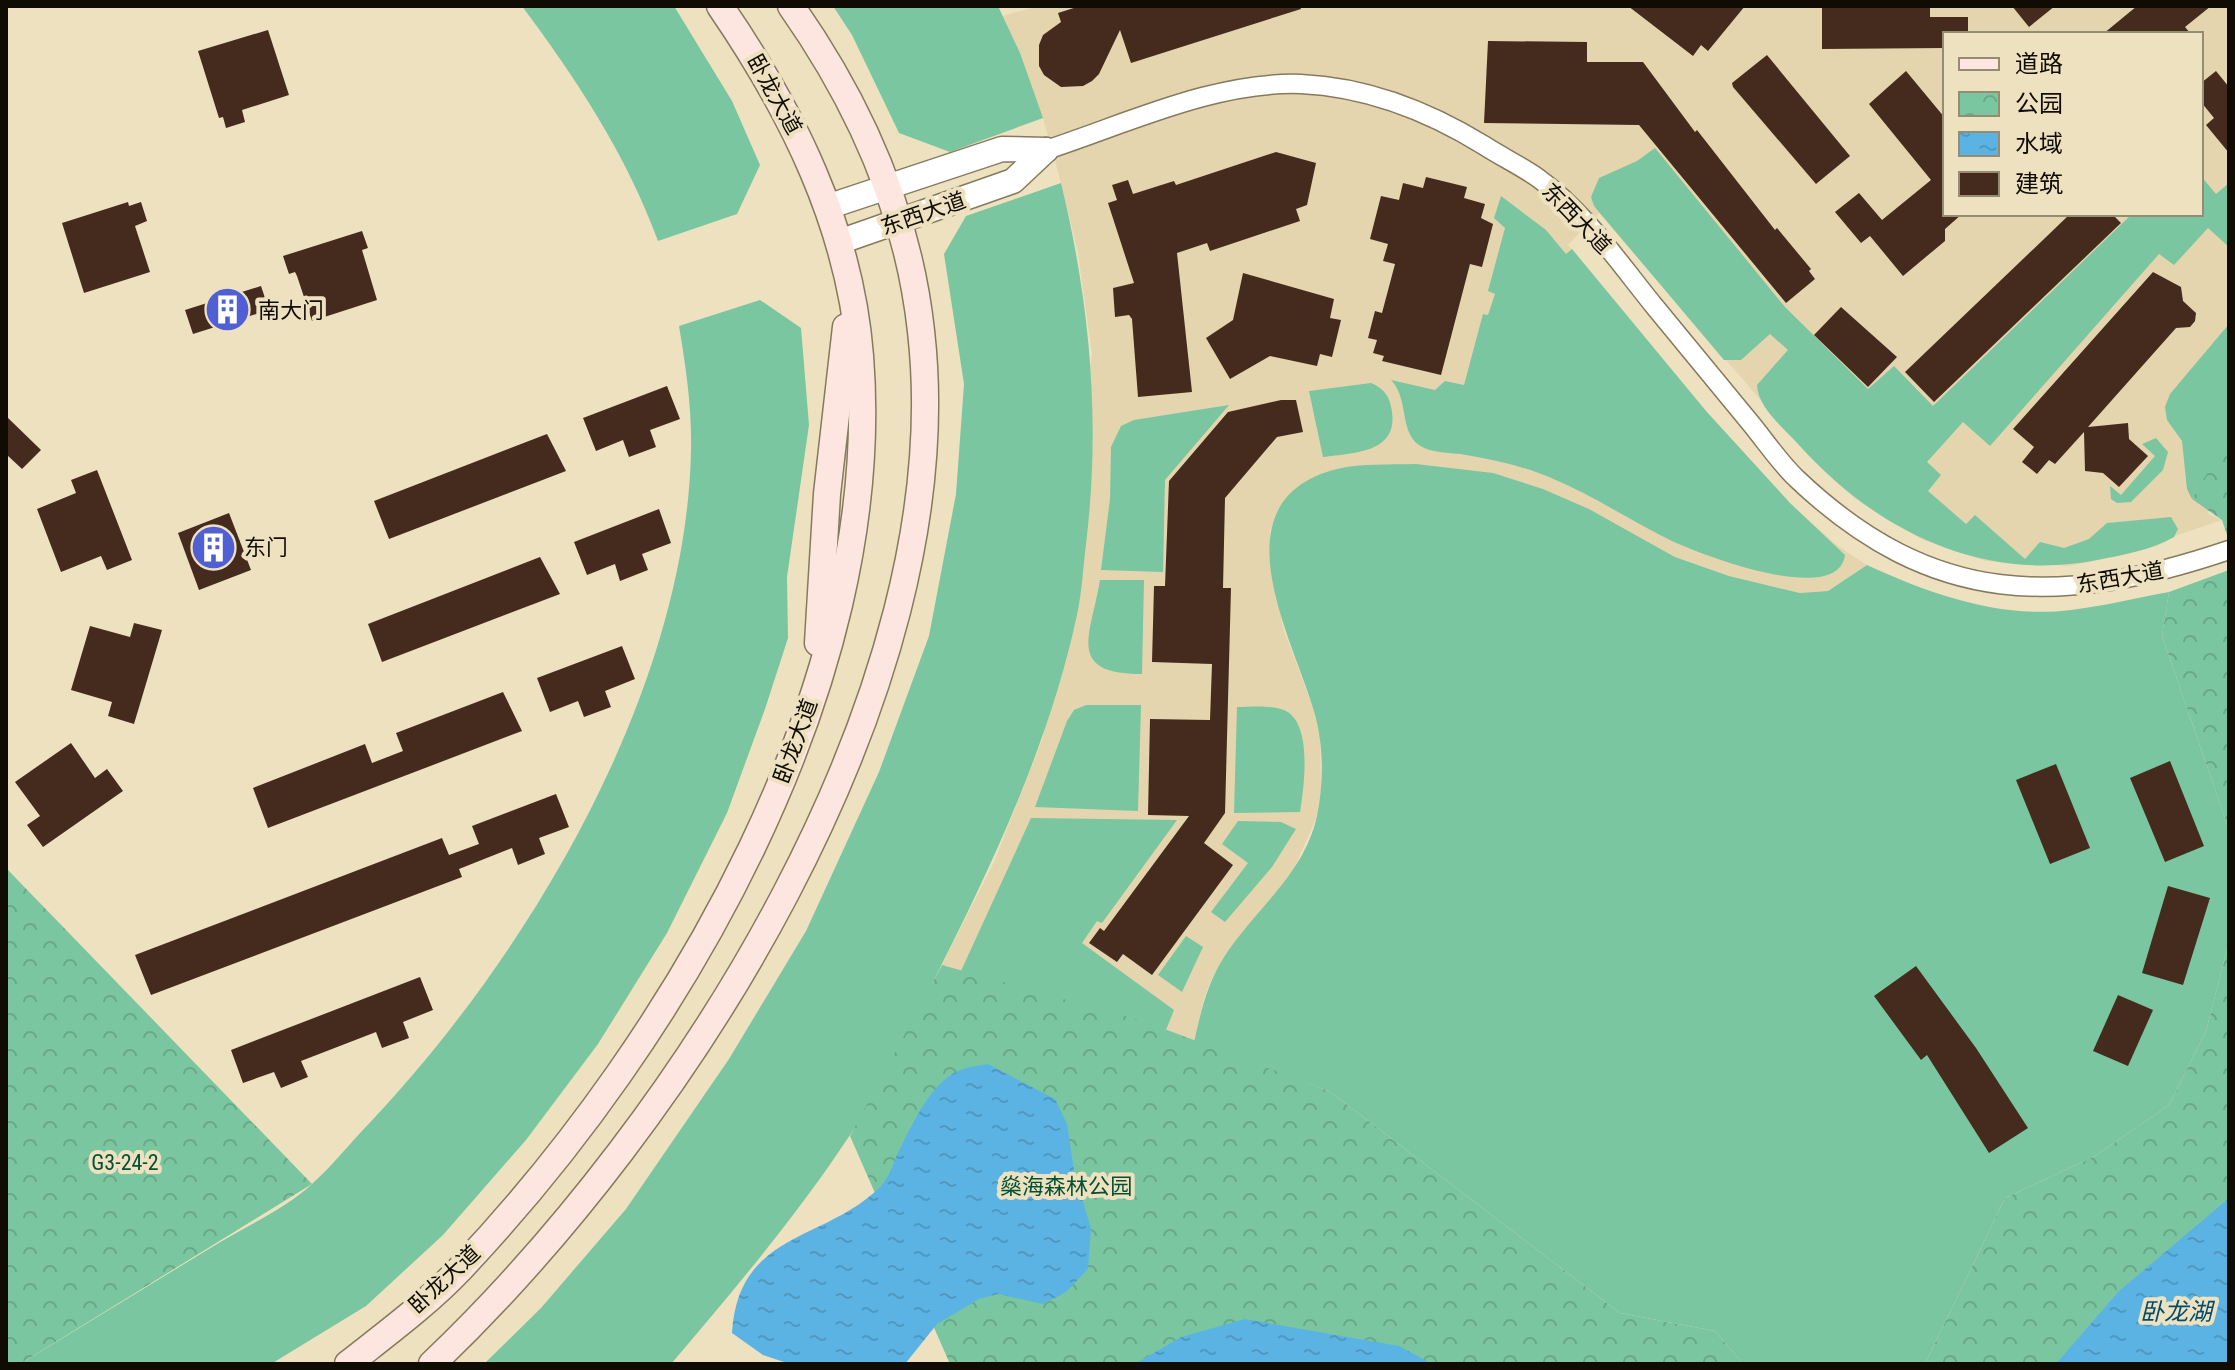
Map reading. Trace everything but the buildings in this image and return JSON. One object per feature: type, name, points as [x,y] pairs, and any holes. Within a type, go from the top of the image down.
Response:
[{"type":"main road","name":"卧龙大道","points":[[348,1364],[458,1271],[538,1182],[609,1087],[705,938],[797,748],[816,684],[827,494],[850,292],[839,242],[827,207],[789,118],[761,66],[720,6]]},
{"type":"main road","points":[[432,1364],[491,1308],[574,1214],[645,1121],[749,959],[846,763],[890,640],[909,572],[920,499],[925,411],[922,332],[900,220],[858,114],[791,6]]},
{"type":"street","name":"东西大道","points":[[839,242],[1013,181],[1046,150],[1240,90],[1304,84],[1391,101],[1454,127],[1539,179],[1623,267],[1794,476],[1870,539],[1922,565],[1981,582],[2034,588],[2093,586],[2154,574],[2229,550]]},
{"type":"street","points":[[827,207],[1002,149],[1046,150]]},
{"type":"shaded area","points":[[1039,6],[2229,6],[2229,437],[2216,465],[2208,514],[2222,520],[2114,557],[2069,566],[1986,561],[1921,539],[1856,499],[1809,456],[1599,213],[1568,245],[1707,412],[1790,504],[1838,546],[1867,565],[1828,591],[1801,593],[1729,576],[1675,557],[1589,509],[1543,489],[1337,470],[1313,480],[1296,491],[1270,530],[1270,556],[1283,628],[1313,708],[1320,736],[1321,791],[1316,819],[1292,873],[1225,955],[1212,978],[1194,1042],[1146,1022],[942,965],[994,862],[1043,738],[1092,354],[1078,253],[1043,118],[1003,16]]},
{"type":"green space","points":[[522,6],[674,6],[732,101],[760,165],[737,214],[658,241],[631,178],[599,119]]},
{"type":"green space","points":[[833,6],[998,6],[1020,53],[1043,118],[950,152],[899,133],[852,35]]},
{"type":"green space","points":[[1655,148],[1785,307],[1868,389],[1894,366],[1933,406],[2130,216],[2203,216],[2203,178],[2216,194],[2229,183],[2229,247],[2208,228],[2174,265],[2159,254],[1990,446],[1963,422],[1927,462],[1941,475],[1928,491],[1966,524],[1975,515],[2025,559],[2040,542],[2064,548],[2089,539],[2107,523],[2171,517],[2178,529],[2174,537],[2147,549],[2097,560],[2054,565],[2012,564],[1972,556],[1933,543],[1896,525],[1861,502],[1828,475],[1762,402],[1757,385],[1788,350],[1770,334],[1741,360],[1724,360],[1594,206],[1591,197],[1599,178],[1637,161]]},
{"type":"green space","points":[[1061,183],[1079,273],[1090,362],[1092,453],[1080,598],[1065,663],[1035,756],[1018,801],[957,934],[905,1039],[848,1138],[785,1225],[671,1364],[484,1364],[541,1308],[626,1209],[729,1059],[806,931],[879,772],[929,636],[956,494],[964,384],[944,254],[966,216]]},
{"type":"green space","points":[[1501,196],[1546,230],[1566,254],[1572,249],[1706,411],[1790,503],[1845,555],[1837,570],[1820,577],[1796,577],[1740,566],[1674,542],[1539,473],[1488,459],[1430,450],[1413,439],[1397,387],[1391,380],[1435,390],[1445,381],[1464,385],[1483,314],[1488,315],[1495,294],[1488,291],[1505,228],[1494,218]]},
{"type":"green space","points":[[760,300],[801,328],[809,425],[787,577],[788,638],[727,813],[667,933],[598,1044],[526,1140],[443,1235],[366,1306],[271,1364],[20,1364],[301,1193],[319,1178],[423,1063],[482,987],[537,905],[586,818],[628,728],[661,636],[682,543],[691,451],[689,404],[679,326]]},
{"type":"green space","points":[[2229,324],[2231,400],[2228,439],[2192,499],[2187,489],[2182,441],[2167,420],[2165,407],[2170,394]]},
{"type":"green space","points":[[1371,383],[1386,394],[1390,402],[1392,426],[1388,436],[1381,443],[1360,452],[1323,457],[1309,391]]},
{"type":"green space","points":[[1229,405],[1165,480],[1163,572],[1101,570],[1110,499],[1111,447],[1121,426],[1134,420]]},
{"type":"green space","points":[[2229,437],[2229,541],[2222,520],[2192,499]]},
{"type":"green space","points":[[2156,438],[2168,452],[2163,470],[2131,502],[2117,503],[2111,499],[2110,486],[2121,495],[2155,456],[2142,444]]},
{"type":"green space","points":[[1416,464],[1493,473],[1543,489],[1589,509],[1675,557],[1729,576],[1800,593],[1828,591],[1867,565],[1915,586],[1966,602],[2018,611],[2071,610],[2169,592],[2162,636],[2229,830],[2229,942],[2206,1031],[2169,1105],[2095,1156],[2005,1198],[1925,1364],[1743,1364],[1715,1331],[1620,1313],[1329,1091],[1194,1042],[1205,998],[1218,967],[1290,874],[1311,837],[1317,816],[1322,762],[1317,721],[1290,644],[1271,572],[1270,539],[1279,509],[1300,485],[1337,469]]},
{"type":"green space","points":[[2229,570],[2229,830],[2162,636],[2169,592]]},
{"type":"green space","points":[[1100,580],[1144,580],[1142,674],[1118,672],[1102,667],[1092,659],[1089,634]]},
{"type":"green space","points":[[1086,705],[1141,705],[1138,811],[1035,807],[1067,721],[1074,710]]},
{"type":"green space","points":[[1237,707],[1281,709],[1291,715],[1298,725],[1304,754],[1300,812],[1234,813]]},
{"type":"green space","points":[[1031,818],[1177,820],[1102,923],[1097,921],[1082,943],[1174,1010],[1166,1030],[961,971]]},
{"type":"green space","points":[[1238,821],[1281,822],[1296,829],[1272,867],[1225,922],[1211,912],[1248,863],[1222,844]]},
{"type":"green space","name":"G3-24-2","points":[[6,868],[312,1184],[20,1364],[6,1364]]},
{"type":"green space","points":[[1186,936],[1203,947],[1182,992],[1158,975]]},
{"type":"green space","points":[[2229,942],[2229,1364],[1925,1364],[2005,1198],[2095,1156],[2169,1105],[2206,1031]]},
{"type":"green space","name":"燊海森林公园","points":[[942,965],[1146,1022],[1329,1091],[1620,1313],[1715,1331],[1743,1364],[950,1364],[850,1136]]},
{"type":"water","points":[[988,1064],[1055,1099],[1067,1124],[1074,1170],[1091,1229],[1088,1269],[1066,1292],[1043,1304],[998,1294],[979,1299],[937,1324],[905,1364],[790,1364],[763,1355],[732,1333],[738,1300],[750,1275],[767,1256],[858,1205],[880,1187],[915,1120],[938,1086],[958,1071]]},
{"type":"water","name":"卧龙湖","points":[[2229,1198],[2229,1364],[2056,1364],[2118,1292]]},
{"type":"water","points":[[1245,1319],[1399,1346],[1432,1364],[1135,1364],[1181,1337]]},
{"type":"place","name":"南大门","points":[[227,310]]},
{"type":"place","name":"东门","points":[[213,547]]}]
